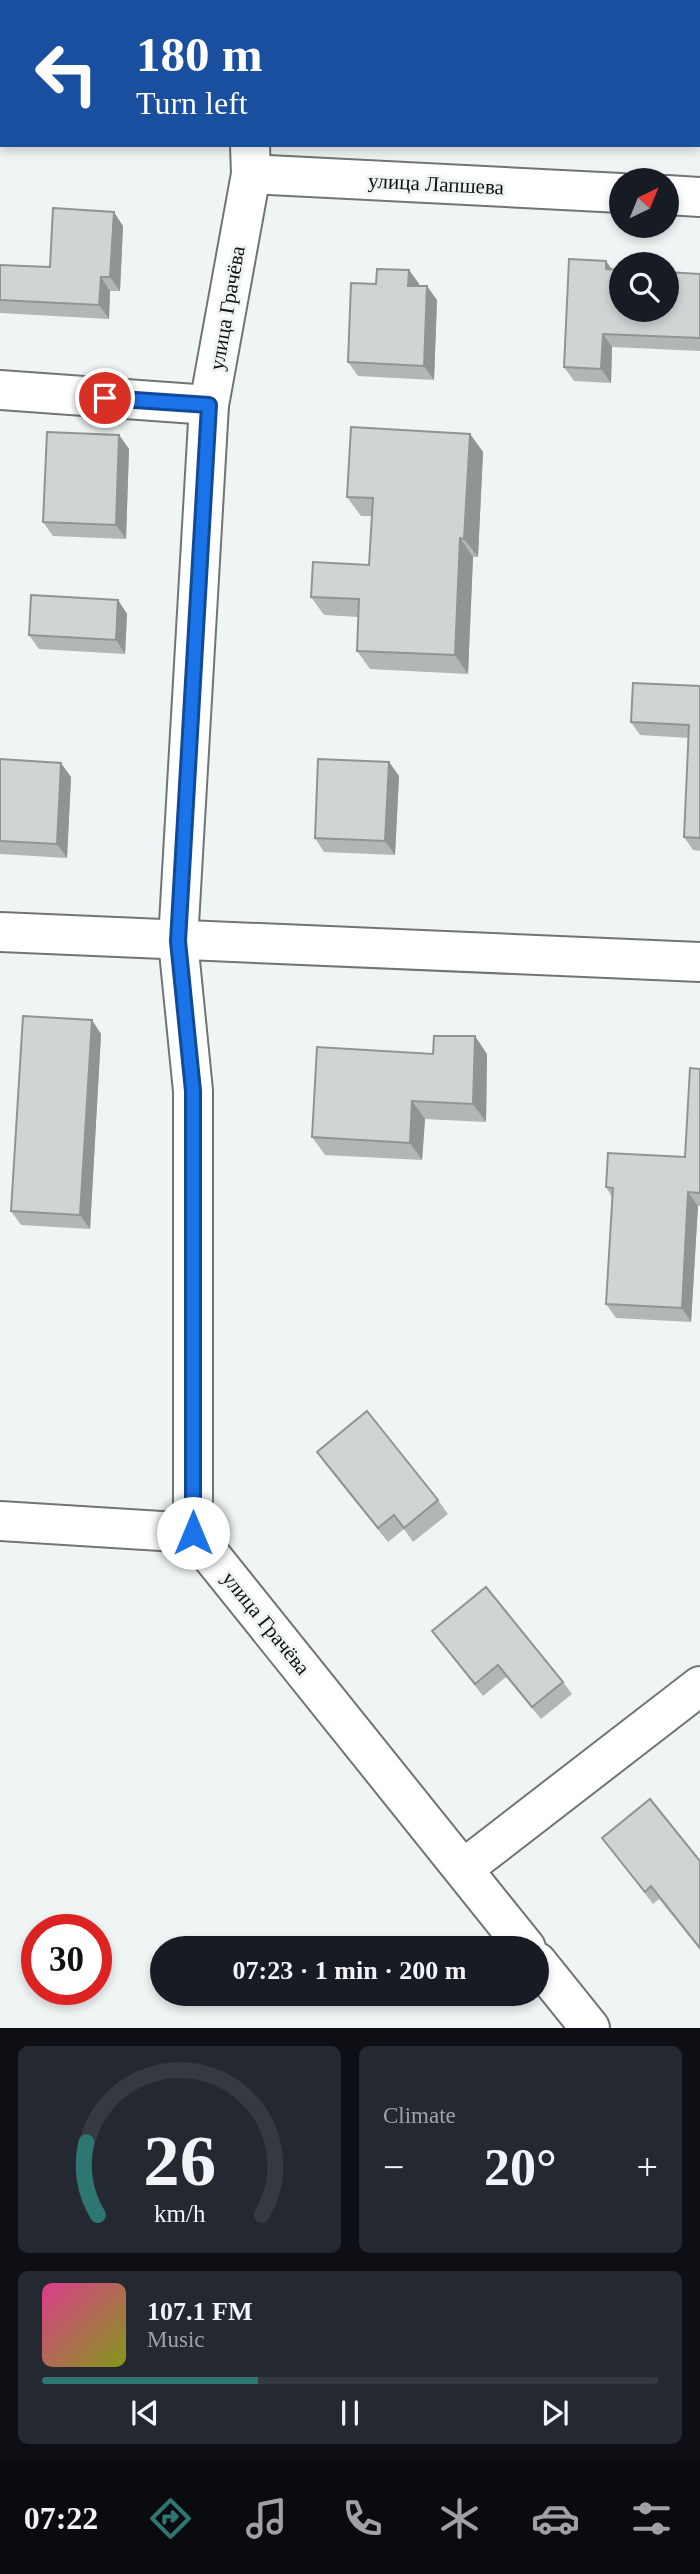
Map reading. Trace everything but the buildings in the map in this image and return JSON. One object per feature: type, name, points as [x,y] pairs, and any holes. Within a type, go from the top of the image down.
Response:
[{"type":"street","name":"улица Лапшева","points":[[251,160],[609,192]]},
{"type":"street","name":"улица Грачёва","points":[[251,160],[209,405],[178,941],[193,1091],[193,1533],[516,1936]]},
{"type":"street","points":[[679,196],[700,197]]},
{"type":"street","points":[[0,390],[209,405]]},
{"type":"street","points":[[0,932],[700,962]]},
{"type":"street","points":[[0,1521],[193,1533]]},
{"type":"street","points":[[463,1869],[700,1686]]},
{"type":"street","points":[[549,1977],[590,2028]]},
{"type":"route","points":[[105,398],[209,405],[178,941],[193,1091],[193,1533]]}]
